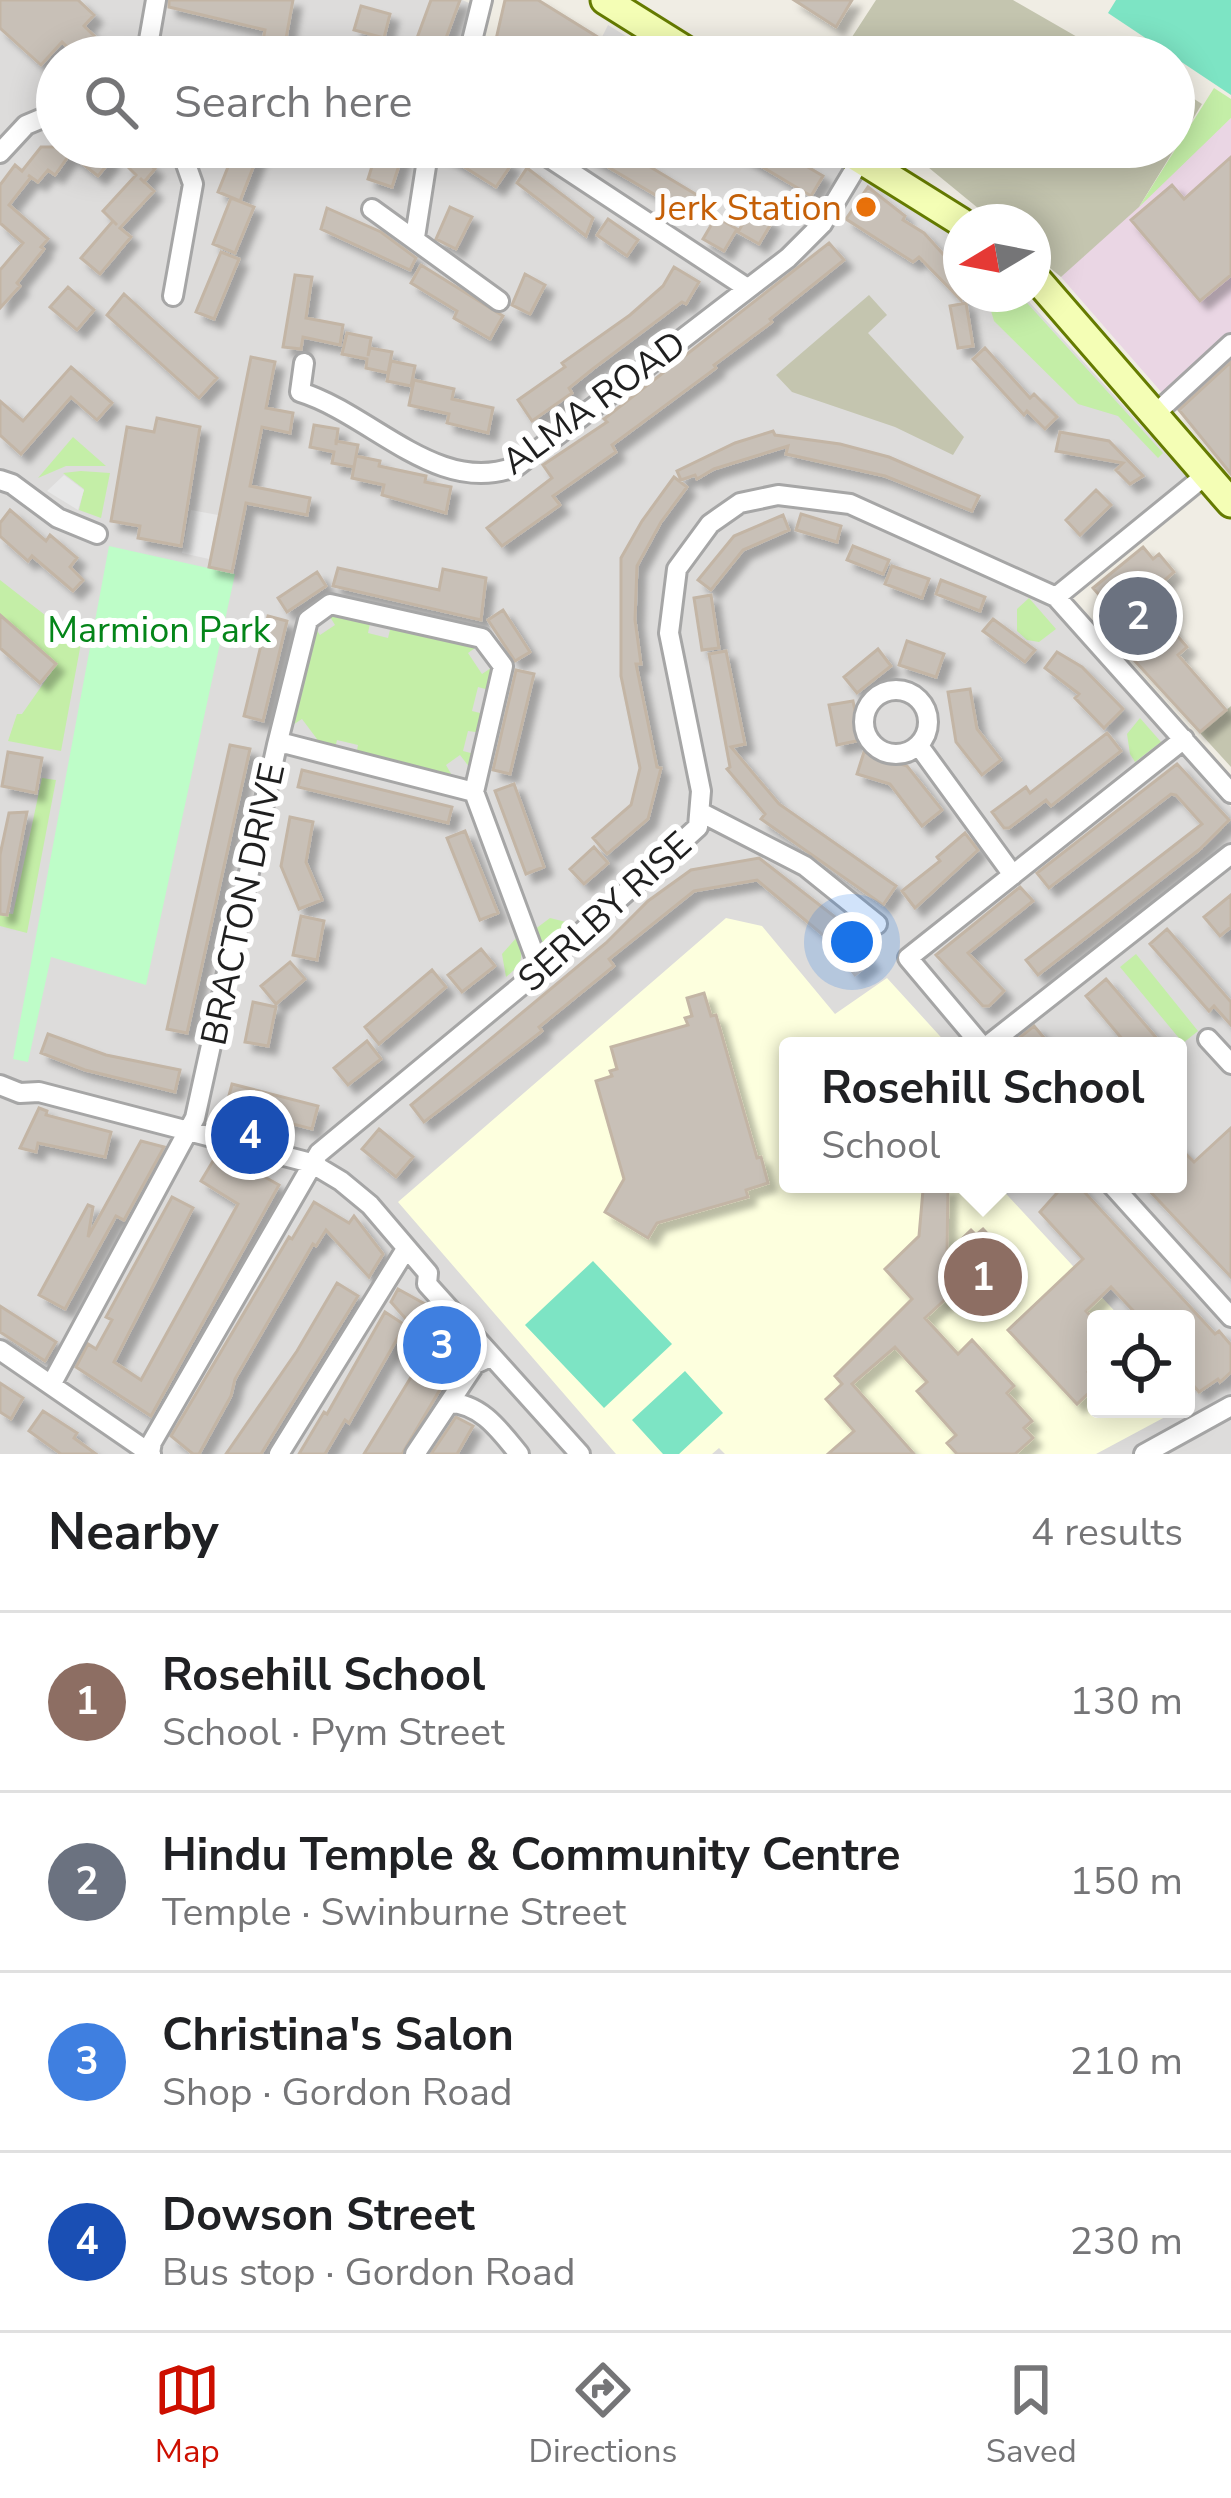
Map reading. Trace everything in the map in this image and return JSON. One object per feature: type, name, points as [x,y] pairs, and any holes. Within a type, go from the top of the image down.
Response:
[{"type":"main road","points":[[604,0],[662,36]]},
{"type":"main road","points":[[875,168],[943,211]]},
{"type":"main road","points":[[1051,296],[1229,498]]},
{"type":"street","points":[[150,36],[156,0]]},
{"type":"street","points":[[473,36],[482,0]]},
{"type":"street","points":[[0,153],[36,121]]},
{"type":"street","points":[[173,296],[193,184],[190,168]]},
{"type":"street","points":[[416,237],[426,168]]},
{"type":"street","points":[[564,168],[747,288]]},
{"type":"street","name":"ALMA ROAD","points":[[304,363],[300,392],[341,407],[443,468],[493,476],[517,466],[788,258],[822,224],[845,168]]},
{"type":"street","points":[[372,209],[499,301]]},
{"type":"street","points":[[1155,414],[1231,344]]},
{"type":"street","points":[[1207,474],[1056,597],[1231,793]]},
{"type":"street","points":[[0,480],[58,518],[97,534]]},
{"type":"street","name":"SERLBY RISE","points":[[310,1163],[540,970],[698,827],[702,813],[669,633],[677,569],[710,524],[740,503],[778,495],[850,504],[1056,597]]},
{"type":"street","name":"BRACTON DRIVE","points":[[51,1385],[195,1118],[308,620],[330,604],[482,638],[502,667],[473,792]]},
{"type":"street","points":[[976,1037],[908,958],[1184,739]]},
{"type":"street","points":[[277,746],[287,744],[473,792],[540,970]]},
{"type":"street","points":[[919,746],[1013,875]]},
{"type":"street","points":[[702,813],[806,866],[878,924]]},
{"type":"street","points":[[996,1037],[1231,854]]},
{"type":"street","points":[[1208,1040],[1231,1064]]},
{"type":"street","points":[[0,1085],[310,1163],[354,1190],[428,1273],[428,1284],[490,1357],[580,1454]]},
{"type":"street","points":[[3,1359],[51,1385],[150,1454],[152,1442],[310,1163]]},
{"type":"street","points":[[1120,1193],[1231,1318]]},
{"type":"street","points":[[279,1454],[406,1249]]},
{"type":"street","points":[[415,1454],[475,1364],[490,1357]]},
{"type":"street","points":[[449,1403],[460,1403],[491,1420],[519,1454]]},
{"type":"street","points":[[1144,1454],[1231,1406]]},
{"type":"shaded area","points":[[0,0],[462,0],[474,5],[467,36],[36,36],[36,168],[850,168],[877,183],[943,229],[943,312],[1038,312],[1187,476],[1041,596],[1231,807],[1231,1454],[0,1454]]},
{"type":"shaded area","points":[[876,0],[1013,0],[1076,36],[853,36]]},
{"type":"shaded area","points":[[608,25],[626,36],[602,36]]},
{"type":"shaded area","points":[[1231,118],[1231,472],[1061,277],[1178,168],[1195,168],[1195,152]]},
{"type":"shaded area","points":[[929,168],[1163,168],[1139,207],[1061,277],[1051,269],[1051,204],[973,204]]},
{"type":"shaded area","points":[[869,295],[887,315],[868,333],[964,437],[953,455],[895,427],[792,392],[776,375]]},
{"type":"shaded area","points":[[64,475],[84,490],[78,510],[47,491]]},
{"type":"shaded area","points":[[191,510],[218,515],[209,559],[182,553]]},
{"type":"shaded area","points":[[1231,706],[1231,767],[1200,733]]},
{"type":"shaded area","points":[[726,918],[762,926],[835,1014],[887,978],[941,1037],[779,1037],[779,1193],[1005,1193],[1114,1310],[1087,1310],[1087,1418],[1163,1418],[1096,1454],[725,1454],[719,1448],[712,1454],[616,1454],[398,1202]]},
{"type":"green space","points":[[1116,0],[1231,0],[1231,95],[1195,71],[1195,36],[1142,36],[1108,13]]},
{"type":"green space","points":[[1214,88],[1231,99],[1231,118],[1195,153],[1195,118]]},
{"type":"green space","points":[[1164,168],[1179,168],[1139,207]]},
{"type":"green space","points":[[991,312],[1035,312],[1163,453],[1158,458],[1118,416],[1078,404],[994,321]]},
{"type":"green space","points":[[73,437],[106,466],[66,466],[38,478]]},
{"type":"green space","points":[[63,473],[110,473],[101,518],[79,510],[84,489]]},
{"type":"green space","name":"Marmion Park","points":[[109,546],[235,574],[146,985],[51,957],[28,1062],[13,1059]]},
{"type":"green space","points":[[0,580],[81,643],[61,751],[8,741],[17,714],[22,714],[57,664],[0,614]]},
{"type":"green space","points":[[1029,598],[1056,629],[1039,642],[1017,631],[1017,609]]},
{"type":"green space","points":[[327,612],[371,618],[368,633],[388,638],[392,622],[482,643],[468,653],[482,674],[497,664],[493,691],[478,687],[472,711],[488,715],[483,733],[468,731],[463,751],[478,755],[476,764],[470,768],[460,755],[446,765],[454,779],[355,761],[358,745],[337,740],[333,757],[302,750],[317,739],[302,719],[288,728],[312,623],[320,635],[335,625]]},
{"type":"green space","points":[[1140,718],[1161,742],[1135,762],[1127,734]]},
{"type":"green space","points":[[42,778],[56,780],[27,933],[0,926],[0,913],[13,914]]},
{"type":"green space","points":[[550,918],[570,923],[549,944],[540,946],[534,930]]},
{"type":"green space","points":[[518,936],[521,959],[506,977],[502,954]]},
{"type":"green space","points":[[1136,954],[1198,1031],[1187,1040],[1178,1037],[1120,967]]},
{"type":"green space","points":[[593,1261],[672,1344],[604,1408],[525,1325]]},
{"type":"green space","points":[[685,1371],[723,1413],[679,1454],[663,1454],[632,1420]]},
{"type":"building","points":[[0,0],[78,0],[94,15],[84,26],[94,36],[36,36],[36,60],[0,28]]},
{"type":"building","points":[[169,0],[293,0],[286,36],[264,36],[265,30],[169,7]]},
{"type":"building","points":[[431,0],[460,0],[447,36],[418,36]]},
{"type":"building","points":[[505,0],[538,0],[596,36],[497,36]]},
{"type":"building","points":[[794,0],[852,0],[836,27]]},
{"type":"building","points":[[361,6],[390,14],[384,36],[354,30]]},
{"type":"building","points":[[36,153],[36,168],[60,168],[55,175],[48,170],[38,182],[31,177],[9,205],[48,239],[17,283],[20,286],[0,308],[0,270],[23,243],[0,223],[0,185],[15,165],[22,171]]},
{"type":"building","points":[[1231,157],[1231,275],[1200,301],[1131,220],[1172,185],[1184,199]]},
{"type":"building","points":[[129,168],[155,169],[144,182],[154,191],[120,228],[131,237],[100,274],[81,258],[113,221],[103,211],[136,175]]},
{"type":"building","points":[[228,168],[253,168],[240,201],[218,192]]},
{"type":"building","points":[[371,168],[398,168],[392,187],[368,179]]},
{"type":"building","points":[[466,168],[509,168],[496,187]]},
{"type":"building","points":[[527,168],[593,218],[586,236],[517,183]]},
{"type":"building","points":[[610,168],[652,168],[697,195],[686,213]]},
{"type":"building","points":[[764,168],[809,168],[823,176],[811,196]]},
{"type":"building","points":[[868,187],[943,254],[943,282],[919,257],[913,262],[846,219]]},
{"type":"building","points":[[231,198],[254,207],[235,253],[213,244]]},
{"type":"building","points":[[450,207],[472,217],[456,249],[436,239]]},
{"type":"building","points":[[327,208],[381,232],[416,258],[410,270],[321,229]]},
{"type":"building","points":[[751,210],[772,222],[759,244],[738,232]]},
{"type":"building","points":[[716,217],[737,229],[724,251],[703,239]]},
{"type":"building","points":[[608,219],[638,240],[627,256],[597,235]]},
{"type":"building","points":[[829,243],[844,260],[716,368],[612,445],[616,452],[553,496],[560,505],[502,546],[487,528],[552,478],[543,465],[607,422],[604,419]]},
{"type":"building","points":[[221,252],[239,259],[214,319],[196,312]]},
{"type":"building","points":[[421,265],[503,316],[490,339],[454,318],[457,311],[411,283]]},
{"type":"building","points":[[674,267],[699,282],[686,304],[682,302],[594,368],[569,388],[572,393],[532,421],[518,400],[630,315],[663,286]]},
{"type":"building","points":[[525,274],[545,285],[530,314],[512,305]]},
{"type":"building","points":[[295,275],[312,277],[306,318],[343,325],[340,345],[303,337],[301,349],[283,347]]},
{"type":"building","points":[[68,287],[94,310],[77,330],[50,307]]},
{"type":"building","points":[[124,294],[217,378],[199,398],[107,315]]},
{"type":"building","points":[[951,312],[967,312],[973,346],[958,348]]},
{"type":"building","points":[[347,333],[371,338],[368,356],[370,348],[392,352],[388,373],[366,368],[367,359],[342,354]]},
{"type":"building","points":[[985,348],[1030,398],[1034,394],[1057,417],[1045,429],[1027,411],[1024,415],[973,359]]},
{"type":"building","points":[[251,357],[275,362],[266,408],[293,413],[290,433],[262,427],[250,486],[310,498],[307,515],[246,503],[232,572],[209,567]]},
{"type":"building","points":[[391,361],[415,366],[411,386],[387,381]]},
{"type":"building","points":[[1231,362],[1231,474],[1179,410]]},
{"type":"building","points":[[71,367],[112,403],[97,420],[71,397],[21,454],[0,435],[0,401],[23,421]]},
{"type":"building","points":[[414,380],[454,389],[452,399],[493,408],[488,433],[447,423],[449,414],[409,405]]},
{"type":"building","points":[[157,418],[200,427],[181,546],[138,538],[140,526],[111,521],[127,427],[154,432]]},
{"type":"building","points":[[314,425],[338,429],[336,441],[358,445],[354,467],[332,463],[334,452],[310,447]]},
{"type":"building","points":[[773,431],[889,457],[979,496],[972,511],[885,476],[786,454],[788,446],[714,469],[697,479],[695,475],[681,480],[677,471]]},
{"type":"building","points":[[1060,432],[1109,441],[1143,476],[1130,484],[1116,470],[1123,463],[1056,451]]},
{"type":"building","points":[[356,456],[451,487],[446,513],[382,495],[384,485],[352,478]]},
{"type":"building","points":[[674,477],[687,487],[637,566],[635,620],[641,664],[636,664],[657,767],[661,768],[648,819],[607,854],[593,838],[631,805],[640,768],[621,676],[621,558]]},
{"type":"building","points":[[1096,490],[1111,505],[1080,535],[1066,520]]},
{"type":"building","points":[[10,510],[46,541],[50,535],[77,558],[70,567],[83,580],[73,591],[0,536],[0,523]]},
{"type":"building","points":[[801,514],[841,526],[837,542],[796,530]]},
{"type":"building","points":[[783,515],[789,530],[743,550],[711,590],[698,580],[734,536]]},
{"type":"building","points":[[853,546],[889,560],[883,574],[847,560]]},
{"type":"building","points":[[1143,547],[1153,559],[1159,554],[1174,572],[1158,586],[1169,600],[1171,613],[1164,620],[1187,647],[1178,655],[1226,710],[1200,732],[1100,623],[1114,612],[1093,588]]},
{"type":"building","points":[[892,566],[929,579],[922,598],[885,584]]},
{"type":"building","points":[[338,568],[439,590],[443,569],[486,578],[481,620],[333,586]]},
{"type":"building","points":[[317,572],[326,586],[287,612],[278,598]]},
{"type":"building","points":[[941,580],[985,597],[980,611],[936,594]]},
{"type":"building","points":[[711,595],[719,648],[702,650],[694,598]]},
{"type":"building","points":[[503,610],[530,652],[515,661],[488,620]]},
{"type":"building","points":[[0,615],[56,664],[40,683],[0,648]]},
{"type":"building","points":[[268,616],[287,621],[263,721],[244,716]]},
{"type":"building","points":[[993,619],[1035,650],[1025,662],[983,631]]},
{"type":"building","points":[[907,641],[944,654],[936,677],[899,665]]},
{"type":"building","points":[[878,649],[891,666],[857,693],[844,677]]},
{"type":"building","points":[[726,651],[745,744],[731,747],[779,804],[896,886],[883,905],[761,819],[765,814],[727,769],[709,654]]},
{"type":"building","points":[[1057,652],[1082,667],[1123,709],[1104,728],[1075,698],[1079,694],[1045,668]]},
{"type":"building","points":[[516,670],[534,674],[510,774],[493,770]]},
{"type":"building","points":[[970,689],[977,729],[1001,760],[982,775],[956,742],[948,692]]},
{"type":"building","points":[[853,701],[861,740],[837,745],[829,705]]},
{"type":"building","points":[[1107,733],[1121,751],[1051,806],[1046,800],[1004,828],[992,812],[1026,787],[1030,793]]},
{"type":"building","points":[[230,745],[250,749],[187,1033],[167,1029]]},
{"type":"building","points":[[8,752],[42,758],[36,793],[2,786]]},
{"type":"building","points":[[864,752],[907,766],[942,810],[922,826],[890,784],[857,774]]},
{"type":"building","points":[[1177,764],[1229,820],[1200,849],[1038,975],[1026,960],[1202,824],[1171,794],[1049,888],[1037,873]]},
{"type":"building","points":[[302,770],[452,807],[448,823],[298,787]]},
{"type":"building","points":[[514,784],[544,867],[526,874],[495,791]]},
{"type":"building","points":[[27,812],[7,915],[0,914],[0,855],[9,813]]},
{"type":"building","points":[[290,817],[313,822],[306,862],[322,900],[299,909],[281,866]]},
{"type":"building","points":[[465,831],[498,913],[480,920],[447,838]]},
{"type":"building","points":[[965,833],[978,850],[915,908],[902,891],[940,861],[937,857]]},
{"type":"building","points":[[594,847],[608,863],[584,884],[570,869]]},
{"type":"building","points":[[759,858],[839,920],[871,962],[855,975],[822,934],[757,880],[694,891],[609,959],[614,966],[539,1027],[542,1031],[424,1122],[411,1105],[606,943],[648,901],[691,870]]},
{"type":"building","points":[[1020,887],[1033,901],[968,953],[1004,991],[983,1006],[936,955]]},
{"type":"building","points":[[1231,895],[1231,927],[1220,936],[1204,917]]},
{"type":"building","points":[[301,916],[324,921],[317,960],[293,955]]},
{"type":"building","points":[[1167,929],[1231,1002],[1231,1025],[1214,1006],[1209,1011],[1150,944]]},
{"type":"building","points":[[481,949],[495,966],[462,992],[448,975]]},
{"type":"building","points":[[290,962],[305,979],[276,1004],[261,986]]},
{"type":"building","points":[[432,970],[446,987],[379,1044],[365,1027]]},
{"type":"building","points":[[1106,979],[1155,1037],[1120,1037],[1086,996]]},
{"type":"building","points":[[704,993],[711,1016],[716,1015],[768,1183],[746,1190],[748,1197],[657,1223],[648,1238],[605,1212],[624,1179],[596,1081],[617,1069],[611,1047],[688,1025],[685,1018],[692,1016],[687,998]]},
{"type":"building","points":[[253,1002],[276,1007],[268,1046],[245,1042]]},
{"type":"building","points":[[1034,1026],[1043,1037],[1020,1037]]},
{"type":"building","points":[[48,1034],[106,1055],[180,1070],[175,1092],[85,1070],[41,1053]]},
{"type":"building","points":[[367,1041],[381,1059],[348,1085],[334,1068]]},
{"type":"building","points":[[232,1084],[318,1106],[312,1129],[226,1107]]},
{"type":"building","points":[[39,1108],[46,1115],[111,1132],[105,1157],[38,1143],[36,1152],[20,1148]]},
{"type":"building","points":[[1231,1128],[1231,1277],[1152,1193],[1187,1193],[1187,1155],[1194,1162]]},
{"type":"building","points":[[379,1129],[413,1157],[396,1177],[362,1149]]},
{"type":"building","points":[[141,1141],[164,1147],[124,1220],[116,1216],[65,1309],[39,1295],[88,1205],[93,1207],[88,1237]]},
{"type":"building","points":[[213,1161],[247,1172],[249,1168],[279,1185],[151,1416],[76,1367],[88,1344],[96,1349],[112,1320],[106,1317],[172,1197],[193,1208],[114,1362],[141,1380],[238,1204],[201,1181]]},
{"type":"building","points":[[923,1193],[948,1193],[947,1253],[971,1230],[976,1235],[983,1229],[1001,1248],[925,1318],[958,1354],[972,1340],[1014,1386],[1007,1393],[1032,1421],[1024,1428],[1033,1438],[1015,1454],[957,1454],[947,1443],[956,1435],[917,1391],[927,1382],[895,1347],[852,1384],[914,1454],[828,1454],[854,1431],[826,1399],[842,1384],[835,1376],[912,1299],[885,1269],[919,1236]]},
{"type":"building","points":[[1057,1193],[1085,1193],[1193,1310],[1133,1310],[1111,1287],[1086,1311],[1087,1395],[1077,1404],[1008,1330],[1083,1259],[1040,1212]]},
{"type":"building","points":[[314,1202],[349,1223],[354,1216],[383,1254],[369,1277],[326,1230],[313,1244],[235,1379],[231,1396],[199,1454],[193,1454],[171,1436]]},
{"type":"building","points":[[337,1283],[358,1296],[261,1454],[226,1454],[297,1351]]},
{"type":"building","points":[[398,1289],[425,1304],[465,1347],[402,1454],[364,1454],[427,1351],[414,1343],[420,1335],[391,1302]]},
{"type":"building","points":[[0,1306],[56,1342],[45,1361],[0,1332]]},
{"type":"building","points":[[385,1312],[405,1325],[349,1423],[345,1420],[325,1454],[299,1454],[324,1412],[327,1414]]},
{"type":"building","points":[[1195,1312],[1231,1345],[1231,1372],[1199,1392],[1195,1387]]},
{"type":"building","points":[[0,1383],[23,1398],[11,1419],[0,1412]]},
{"type":"building","points":[[43,1411],[77,1433],[74,1438],[96,1454],[61,1454],[29,1431]]},
{"type":"building","points":[[456,1417],[473,1426],[457,1454],[431,1454]]},
{"type":"place","name":"Jerk Station","points":[[866,207]]},
{"type":"place","name":"Hindu Temple & Community Centre","points":[[1138,616]]},
{"type":"place","name":"Dowson Street","points":[[250,1135]]},
{"type":"place","name":"Rosehill School","points":[[983,1277]]},
{"type":"place","name":"Christina's Salon","points":[[442,1345]]}]
